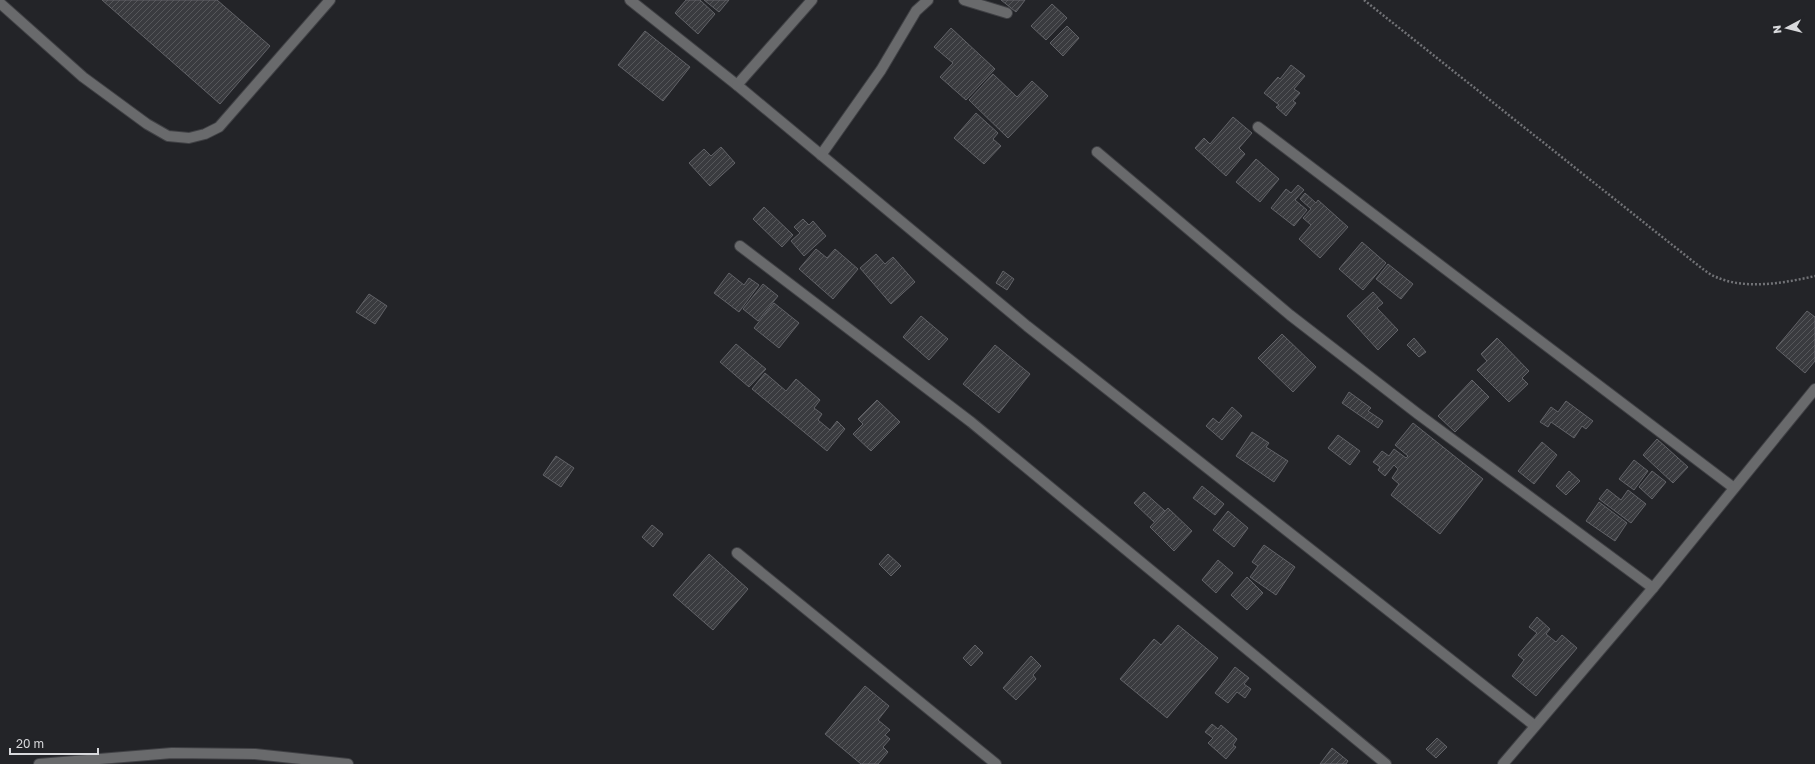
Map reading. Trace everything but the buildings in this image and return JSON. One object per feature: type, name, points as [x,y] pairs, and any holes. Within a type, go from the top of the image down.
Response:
[{"type":"street","points":[[0,3],[84,77],[147,124],[168,136],[189,138],[205,134],[219,127],[330,0]]},
{"type":"street","points":[[630,0],[737,85],[1033,331],[1535,726]]},
{"type":"street","points":[[737,85],[812,0]]},
{"type":"street","points":[[822,155],[882,70],[916,11],[928,0]]},
{"type":"street","points":[[964,0],[1007,13]]},
{"type":"street","points":[[1258,127],[1734,488]]},
{"type":"street","points":[[1097,152],[1290,315],[1418,414],[1653,588]]},
{"type":"street","points":[[740,246],[971,422],[1386,764]]},
{"type":"street","points":[[1503,764],[1653,588],[1815,389]]},
{"type":"street","points":[[737,553],[996,764]]},
{"type":"street","points":[[39,764],[172,753],[255,754],[348,764]]},
{"type":"path","points":[[1364,0],[1695,263],[1716,277],[1732,282],[1765,283],[1794,281],[1815,276]]}]
